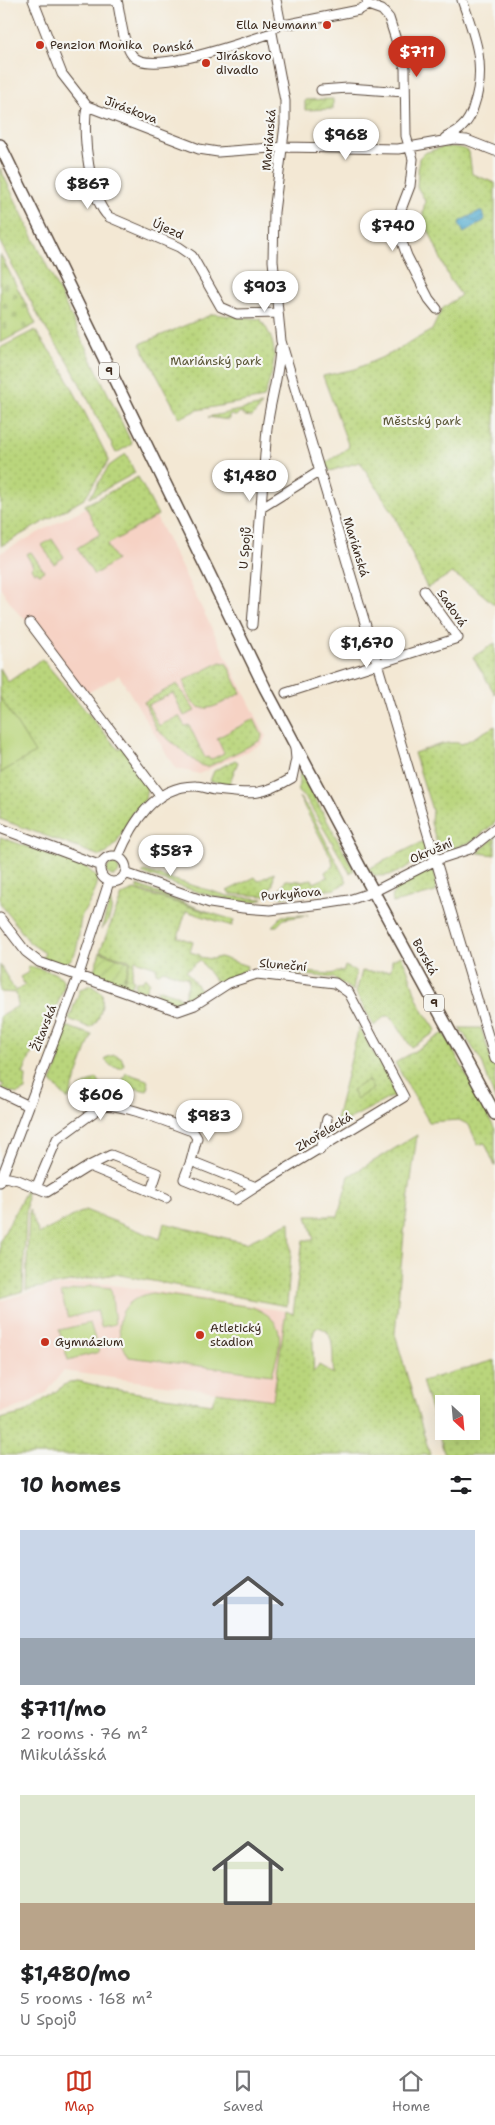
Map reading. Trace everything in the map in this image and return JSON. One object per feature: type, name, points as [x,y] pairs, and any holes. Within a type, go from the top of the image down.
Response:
[{"type":"main road","name":"9","points":[[0,145],[220,597],[294,745],[373,892]]},
{"type":"main road","name":"Borská","points":[[373,892],[495,1114]]},
{"type":"street","name":"Jiráskova","points":[[33,0],[62,74],[87,106],[199,149],[218,152],[282,147],[409,148],[444,139]]},
{"type":"street","points":[[38,0],[116,0]]},
{"type":"street","name":"Panská","points":[[116,0],[123,31],[132,55],[142,62],[198,57],[272,33]]},
{"type":"street","points":[[272,33],[280,23],[276,0]]},
{"type":"street","points":[[444,139],[462,127],[471,114],[476,98],[481,67],[477,40],[462,0]]},
{"type":"street","points":[[280,23],[285,25],[298,23],[359,10],[367,2],[382,10],[389,18],[405,68],[406,136],[413,159],[410,186],[400,212],[397,228],[407,256],[429,299],[437,309]]},
{"type":"street","name":"Mariánská","points":[[272,33],[285,101],[286,125],[274,212],[273,261],[281,341],[495,1059]]},
{"type":"street","points":[[321,90],[348,88],[405,92]]},
{"type":"street","name":"Újezd","points":[[87,106],[84,119],[92,187],[98,204],[109,217],[179,247],[192,256],[221,307],[229,312],[277,314]]},
{"type":"street","points":[[462,127],[472,142]]},
{"type":"street","points":[[444,139],[472,142],[495,151]]},
{"type":"street","name":"U Spojů","points":[[252,625],[270,402],[276,384],[281,341]]},
{"type":"street","points":[[261,508],[320,471]]},
{"type":"street","name":"Sadová","points":[[286,693],[378,662],[458,638],[424,591]]},
{"type":"street","points":[[30,623],[161,797]]},
{"type":"street","points":[[118,857],[143,810],[172,790],[195,786],[251,794],[272,790],[292,778],[296,759],[294,745]]},
{"type":"street","points":[[0,828],[101,866]]},
{"type":"street","name":"Okružní","points":[[373,892],[436,860],[470,849],[495,830]]},
{"type":"street","points":[[118,857],[125,865],[125,873],[120,880],[109,882],[102,875],[101,866],[107,858],[118,857]]},
{"type":"street","name":"Purkyňova","points":[[125,873],[210,903],[243,908],[270,910],[323,904],[350,900],[373,892]]},
{"type":"street","name":"Žitavská","points":[[1,1178],[78,977],[109,882]]},
{"type":"street","name":"Sluneční","points":[[0,918],[26,952],[39,962],[178,1011],[195,1006],[229,983],[257,974],[334,983],[349,993],[404,1097]]},
{"type":"street","points":[[0,1092],[28,1105]]},
{"type":"street","name":"Zhořelecká","points":[[36,1188],[56,1139],[102,1106],[109,1105],[191,1128],[198,1138],[184,1179],[236,1200],[404,1097]]},
{"type":"street","points":[[320,1150],[327,1119]]},
{"type":"street","points":[[1,1178],[47,1192],[111,1154],[157,1173],[151,1191]]},
{"type":"street","points":[[191,1161],[256,1188]]},
{"type":"street","points":[[89,1166],[166,1198]]},
{"type":"shaded area","points":[[87,507],[155,515],[266,736],[262,744],[199,774],[175,768],[119,675],[84,695],[30,623],[17,612],[0,587],[0,553]]},
{"type":"shaded area","points":[[92,1282],[286,1311],[273,1400],[63,1371],[47,1392],[25,1405],[0,1413],[0,1301],[45,1288]]},
{"type":"green space","points":[[333,99],[333,109],[305,110],[305,100]]},
{"type":"green space","name":"Městský park","points":[[443,147],[460,148],[469,152],[472,174],[495,183],[495,605],[475,588],[452,573],[427,588],[394,514],[360,462],[330,471],[326,463],[349,447],[323,376],[355,369],[390,354],[432,330],[442,309],[461,295],[450,280],[428,229],[423,214],[425,200],[417,187],[419,158],[424,153]]},
{"type":"green space","points":[[0,168],[132,444],[116,453],[69,363],[42,323],[0,242]]},
{"type":"green space","points":[[0,254],[36,324],[0,343]]},
{"type":"green space","name":"Mariánský park","points":[[213,314],[260,319],[267,329],[274,348],[273,367],[268,387],[264,398],[197,410],[180,418],[140,344]]},
{"type":"green space","points":[[35,330],[63,370],[109,460],[84,499],[1,546],[0,348]]},
{"type":"green space","points":[[262,405],[252,417],[245,416],[240,412],[236,416],[229,415],[229,420],[208,417]]},
{"type":"green space","points":[[126,454],[135,473],[89,498],[109,466]]},
{"type":"green space","points":[[138,477],[158,515],[107,545],[116,560],[94,575],[77,548],[100,534],[85,505]]},
{"type":"green space","points":[[52,539],[64,557],[54,564],[42,545]]},
{"type":"green space","points":[[31,552],[44,571],[39,574],[37,571],[34,573],[31,568],[33,566],[26,554]]},
{"type":"green space","points":[[495,643],[495,694],[473,657]]},
{"type":"green space","points":[[42,659],[118,749],[123,747],[147,786],[145,800],[132,813],[116,844],[107,853],[100,856],[0,819],[0,668],[8,682]]},
{"type":"green space","points":[[221,662],[227,664],[241,693],[212,707],[198,707],[188,695],[185,680]]},
{"type":"green space","points":[[177,684],[195,711],[184,716],[173,693],[148,705],[159,726],[179,716],[185,726],[189,725],[205,758],[208,757],[210,760],[224,753],[217,738],[254,719],[262,735],[261,740],[207,767],[200,765],[157,730],[144,702]]},
{"type":"green space","points":[[0,697],[35,753],[0,773]]},
{"type":"green space","points":[[495,726],[495,823],[473,841],[446,851],[438,847],[431,823],[432,810],[414,753],[444,744],[462,744]]},
{"type":"green space","points":[[235,760],[238,762],[229,784],[210,781],[214,771]]},
{"type":"green space","points":[[300,771],[354,870],[350,873],[307,800],[298,792]]},
{"type":"green space","points":[[299,797],[309,809],[347,882],[335,889],[280,897],[281,887],[286,880],[301,881],[312,879],[314,883],[327,877],[325,872],[333,866],[332,859]]},
{"type":"green space","points":[[0,837],[87,868],[98,878],[94,892],[81,918],[76,951],[69,961],[59,963],[42,959],[45,953],[30,943],[0,903]]},
{"type":"green space","points":[[495,837],[495,855],[478,853]]},
{"type":"green space","points":[[426,842],[426,849],[410,865],[396,873],[382,876],[374,875],[368,869],[416,845]]},
{"type":"green space","points":[[111,864],[115,864],[119,870],[115,876],[111,876],[107,872],[107,868]]},
{"type":"green space","points":[[426,870],[435,872],[436,892],[393,903],[392,896],[398,885]]},
{"type":"green space","points":[[144,871],[228,896],[263,899],[253,902],[222,898],[142,873]]},
{"type":"green space","points":[[274,873],[273,884],[266,896],[231,894],[227,891],[255,877],[258,881]]},
{"type":"green space","points":[[137,885],[209,912],[137,889]]},
{"type":"green space","points":[[134,890],[234,920],[232,926],[186,911],[178,937],[193,942],[190,952],[200,955],[199,957],[212,959],[220,957],[247,966],[246,970],[217,983],[200,960],[186,971],[201,991],[187,997],[187,1000],[184,997],[188,978],[163,970],[159,973],[156,972],[156,967],[135,960],[131,978],[134,980],[131,988],[122,985],[131,961],[100,951],[122,895]]},
{"type":"green space","points":[[110,900],[110,916],[101,930]]},
{"type":"green space","points":[[308,915],[284,919],[277,926],[272,926],[282,916]]},
{"type":"green space","points":[[100,952],[130,962],[122,985],[93,973]]},
{"type":"green space","points":[[401,956],[407,967],[421,1007],[436,1030],[433,1034],[411,1047],[391,1016],[385,1016],[374,1026],[356,993],[362,971],[391,970],[392,960]]},
{"type":"green space","points":[[0,965],[15,991],[25,985],[20,977],[29,972],[27,968],[29,966],[52,972],[61,977],[64,985],[52,1017],[35,1045],[23,1074],[26,1076],[25,1090],[17,1094],[1,1089],[4,1085],[0,1083],[0,1016],[18,1006],[16,993],[0,992]]},
{"type":"green space","points":[[345,966],[356,971],[353,991],[334,978],[266,971],[264,969],[331,974],[344,970]]},
{"type":"green space","points":[[145,977],[149,982],[145,991],[134,990],[136,981],[142,981]]},
{"type":"green space","points":[[90,985],[102,993],[102,1007],[99,1017],[90,1028],[69,1019],[80,990]]},
{"type":"green space","points":[[157,989],[179,996],[183,1000],[175,1002],[158,997]]},
{"type":"green space","points":[[66,1026],[92,1035],[68,1100],[51,1082],[59,1063],[62,1033]]},
{"type":"green space","points":[[359,1027],[397,1094],[334,1127]]},
{"type":"green space","points":[[460,1028],[481,1028],[495,1071],[495,1100],[482,1062]]},
{"type":"green space","points":[[444,1033],[495,1129],[495,1166],[485,1143],[478,1145],[469,1125],[459,1120],[429,1122],[395,1063]]},
{"type":"green space","points":[[114,1055],[121,1057],[124,1064],[122,1068],[116,1068],[106,1061],[105,1058]]},
{"type":"green space","points":[[126,1073],[147,1080],[149,1086],[147,1091],[121,1085]]},
{"type":"green space","points":[[97,1078],[103,1088],[85,1097],[79,1088]]},
{"type":"green space","points":[[368,1080],[373,1089],[356,1099],[352,1090]]},
{"type":"green space","points":[[417,1135],[404,1233],[395,1334],[430,1455],[0,1455],[0,1419],[25,1413],[69,1382],[78,1381],[112,1389],[212,1404],[216,1392],[273,1400],[286,1311],[293,1314],[303,1240],[314,1240],[307,1216],[338,1216],[349,1176]],"holes":[[[316,1327],[323,1329],[331,1338],[334,1374],[319,1365],[313,1372],[314,1331]]]},
{"type":"green space","points":[[27,1189],[23,1291],[0,1298],[0,1241]]},
{"type":"green space","points":[[29,1209],[39,1234],[85,1210],[160,1239],[164,1223],[246,1243],[290,1222],[291,1253],[287,1306],[115,1274],[26,1290]]},
{"type":"green space","points":[[91,1286],[111,1288],[115,1324],[101,1327],[97,1310],[68,1318],[61,1293]]},
{"type":"green space","name":"Atletický stadion","points":[[152,1293],[252,1307],[264,1313],[272,1319],[279,1335],[278,1354],[272,1375],[129,1357],[120,1336],[119,1326],[121,1317],[131,1302]]},
{"type":"green space","points":[[90,1323],[99,1352],[68,1360],[59,1330]]},
{"type":"green space","points":[[495,1360],[495,1455],[445,1455],[440,1440],[480,1440],[480,1395],[435,1395],[435,1423],[422,1381]]},
{"type":"water","points":[[482,212],[485,220],[464,233],[459,224],[462,220]]},
{"type":"place","name":"Ella Neumann","points":[[327,25]]},
{"type":"place","name":"Penzion Monika","points":[[40,45]]},
{"type":"place","name":"Jiráskovo divadlo","points":[[206,63]]},
{"type":"place","name":"Atletický stadion","points":[[200,1335]]},
{"type":"place","name":"Gymnázium","points":[[45,1342]]}]
